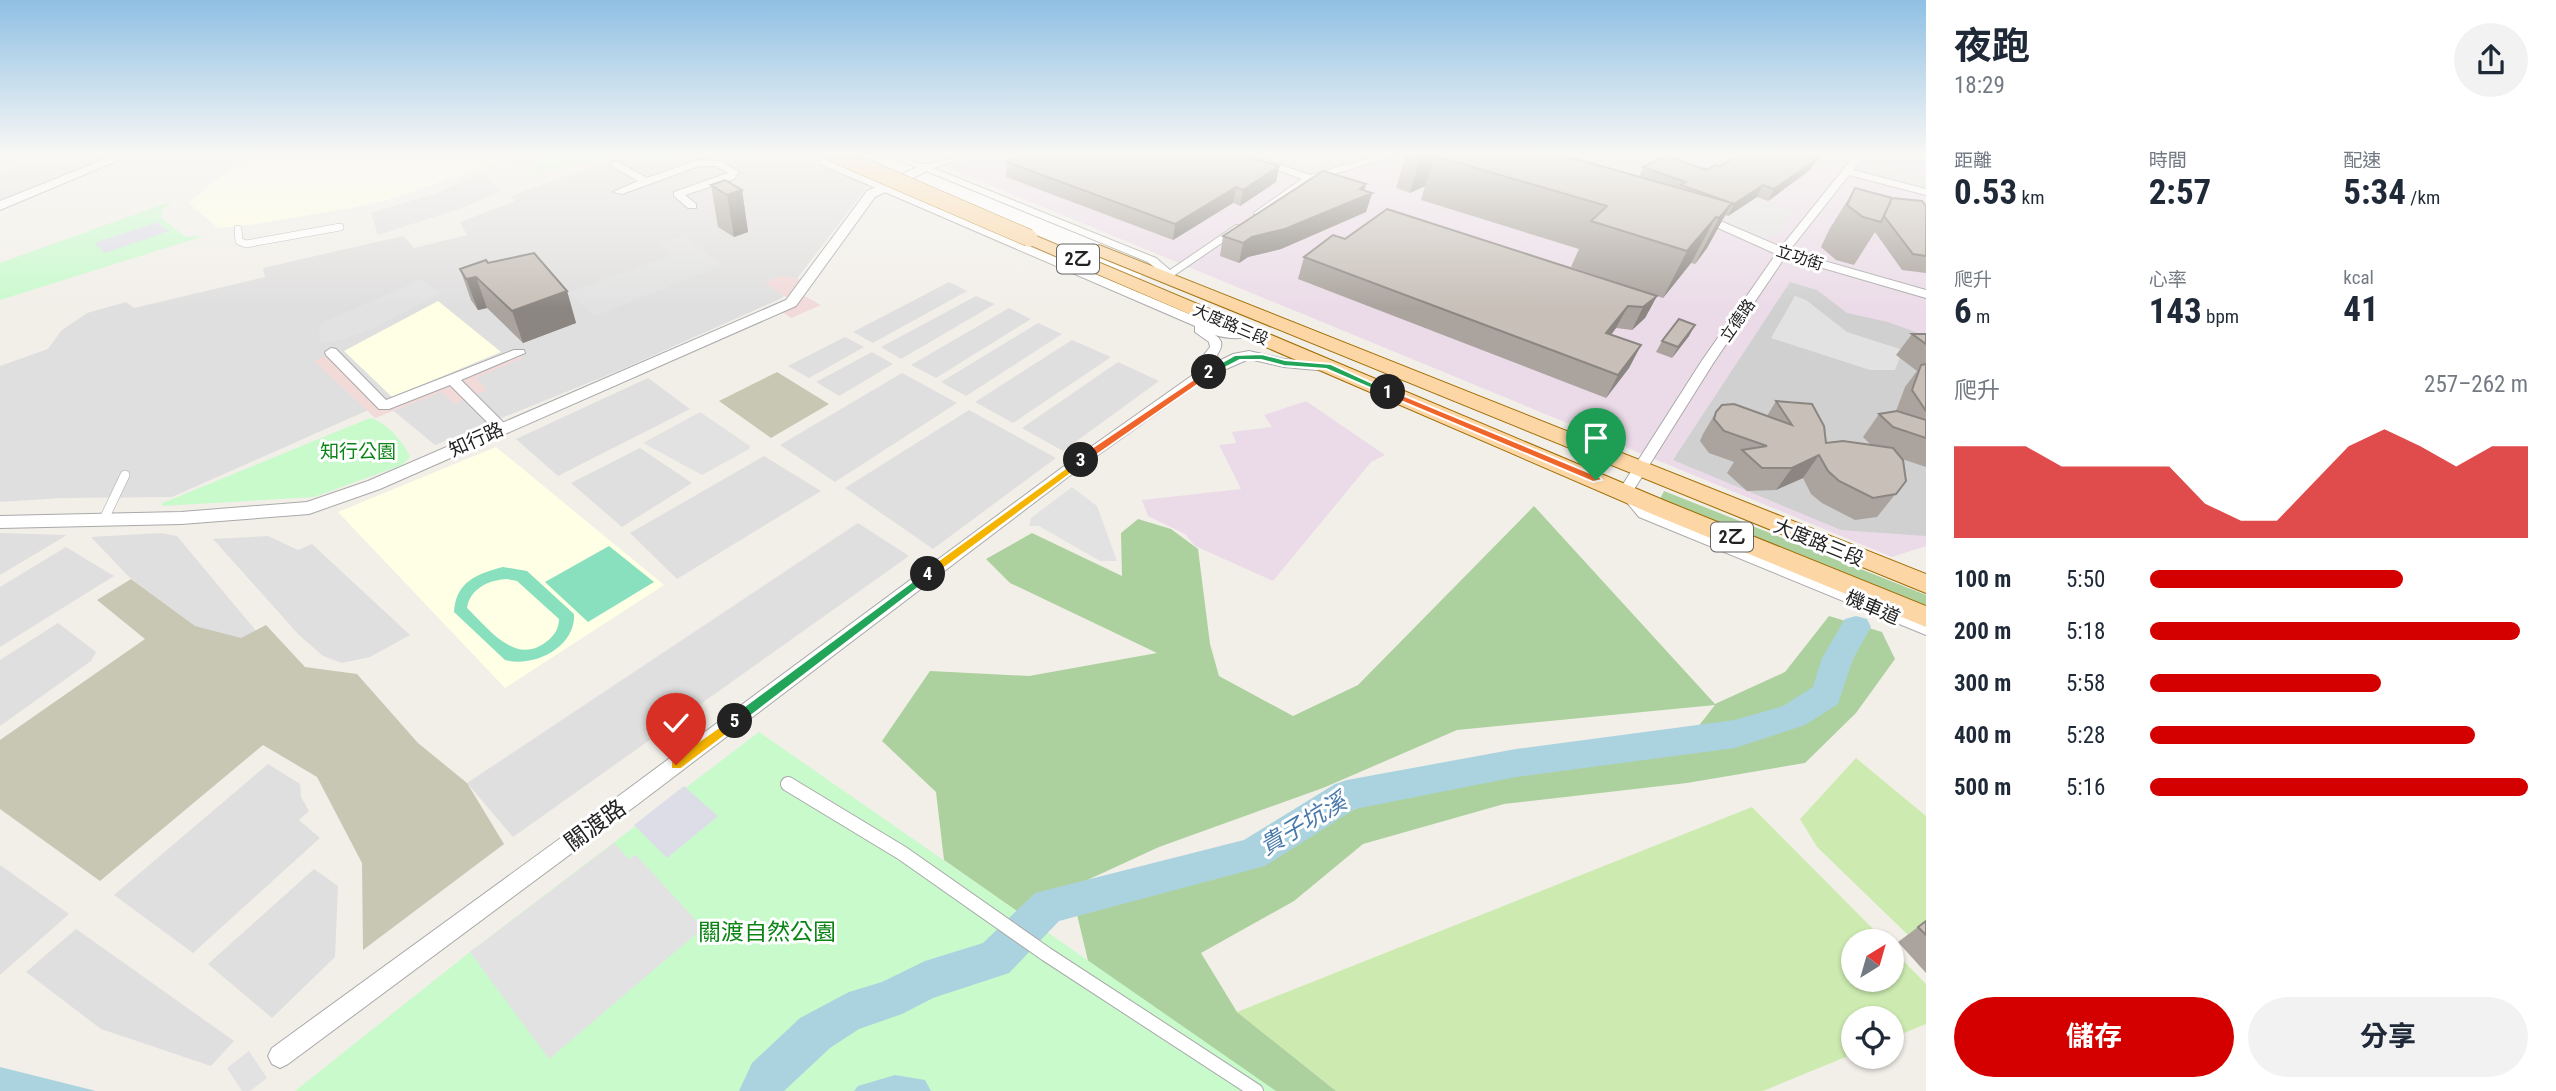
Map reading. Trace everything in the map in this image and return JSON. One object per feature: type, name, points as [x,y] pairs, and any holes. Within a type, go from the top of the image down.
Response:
[{"type":"main road","name":"大度路三段","points":[[952,206],[1625,492],[1923,624]]},
{"type":"main road","name":"大度路三段","points":[[993,206],[1926,584]]},
{"type":"street","name":"知行路","points":[[0,522],[181,518],[309,508],[374,485],[791,303],[864,206]]},
{"type":"street","name":"大度路三段","points":[[923,206],[1160,308]]},
{"type":"street","name":"大度路三段","points":[[1017,206],[1152,260],[1168,276]]},
{"type":"street","points":[[1168,276],[1270,206]]},
{"type":"street","name":"立德路","points":[[1625,492],[1725,337],[1819,206]]},
{"type":"street","name":"立功街","points":[[1690,211],[1784,253],[1926,294]]},
{"type":"street","points":[[238,229],[239,241],[246,244],[340,227]]},
{"type":"street","points":[[1160,308],[1225,334],[1253,333]]},
{"type":"street","points":[[1160,308],[1215,340],[1216,347],[1209,356],[1206,368]]},
{"type":"street","points":[[1206,368],[1253,333]]},
{"type":"street","points":[[331,352],[384,406],[519,352]]},
{"type":"street","points":[[1206,368],[1249,355],[1284,363],[1327,366]]},
{"type":"street","name":"關渡路","points":[[280,1056],[642,790],[1206,368]]},
{"type":"street","points":[[452,379],[501,428]]},
{"type":"street","points":[[104,519],[125,475]]},
{"type":"street","points":[[788,784],[902,853],[1100,990],[1256,1091]]},
{"type":"shaded area","points":[[192,206],[361,206],[250,225],[218,228]]},
{"type":"shaded area","points":[[394,206],[467,206],[378,235],[371,213]]},
{"type":"shaded area","points":[[502,206],[853,206],[782,298],[625,368],[435,445],[384,403],[172,497],[61,498],[0,502],[0,366],[48,349],[61,331],[87,313],[126,302],[134,308],[265,277],[263,268],[403,236],[414,248],[467,235],[460,222]]},
{"type":"shaded area","points":[[1040,206],[1926,206],[1926,546],[1892,557]]},
{"type":"shaded area","points":[[1687,206],[1779,206],[1794,211],[1776,235],[1763,238]]},
{"type":"shaded area","points":[[157,222],[169,231],[105,253],[94,243]]},
{"type":"shaded area","points":[[683,236],[723,265],[595,316],[568,293],[670,255],[660,242]]},
{"type":"shaded area","points":[[780,276],[807,280],[799,293],[821,305],[791,318],[781,311],[797,304],[765,283]]},
{"type":"shaded area","points":[[420,280],[441,293],[372,329],[345,339],[320,343],[319,327],[326,321]]},
{"type":"shaded area","points":[[949,282],[967,291],[873,343],[853,332]]},
{"type":"shaded area","points":[[1790,282],[1817,290],[1847,313],[1888,322],[1926,336],[1926,536],[1841,530],[1673,460]]},
{"type":"shaded area","points":[[976,296],[995,304],[901,359],[881,347]]},
{"type":"shaded area","points":[[1795,296],[1806,300],[1847,332],[1903,350],[1895,370],[1870,370],[1771,338]]},
{"type":"shaded area","points":[[438,301],[501,352],[392,397],[344,351]]},
{"type":"shaded area","points":[[1009,308],[1031,319],[936,378],[911,365]]},
{"type":"shaded area","points":[[1038,323],[1062,334],[966,396],[941,382]]},
{"type":"shaded area","points":[[845,337],[864,347],[809,378],[788,366]]},
{"type":"shaded area","points":[[1072,340],[1111,357],[1013,423],[975,402]]},
{"type":"shaded area","points":[[872,352],[893,364],[839,396],[816,382]]},
{"type":"shaded area","points":[[517,354],[523,358],[476,378],[487,390],[454,404],[442,392],[375,418],[314,361],[328,355],[376,402],[392,396],[399,402]]},
{"type":"shaded area","points":[[1118,362],[1159,381],[1063,451],[1022,428]]},
{"type":"shaded area","points":[[777,372],[829,404],[771,438],[719,401]]},
{"type":"shaded area","points":[[902,373],[957,403],[835,482],[780,445]]},
{"type":"shaded area","points":[[648,378],[690,409],[558,476],[516,439]]},
{"type":"shaded area","points":[[1306,401],[1385,455],[1371,462],[1273,581],[1195,546],[1185,534],[1148,516],[1142,500],[1241,489],[1219,445],[1236,443],[1232,432],[1272,427],[1264,415]]},
{"type":"shaded area","points":[[969,410],[1056,458],[933,549],[845,488]]},
{"type":"shaded area","points":[[700,412],[750,446],[749,449],[702,475],[643,443]]},
{"type":"shaded area","points":[[496,447],[664,585],[505,688],[338,512]]},
{"type":"shaded area","points":[[640,448],[692,483],[622,527],[571,483]]},
{"type":"shaded area","points":[[764,456],[821,491],[677,579],[630,533]]},
{"type":"shaded area","points":[[1072,487],[1097,506],[1117,561],[1100,561],[1039,526],[1029,526],[1031,518]]},
{"type":"shaded area","points":[[858,523],[909,556],[513,837],[467,783]]},
{"type":"shaded area","points":[[0,533],[67,535],[0,575]]},
{"type":"shaded area","points":[[161,533],[177,536],[262,638],[232,654],[129,577],[91,537]]},
{"type":"shaded area","points":[[268,536],[298,550],[312,544],[410,635],[370,657],[342,663],[323,656],[299,635],[213,539]]},
{"type":"shaded area","points":[[66,547],[114,576],[0,647],[0,587]]},
{"type":"shaded area","points":[[131,579],[195,626],[241,638],[266,625],[305,667],[357,674],[418,743],[467,783],[504,844],[363,950],[362,863],[317,777],[263,745],[100,881],[0,809],[0,740],[145,639],[97,600]]},
{"type":"shaded area","points":[[58,623],[96,652],[91,661],[0,726],[0,660]]},
{"type":"shaded area","points":[[268,764],[300,784],[301,797],[309,811],[299,820],[320,838],[193,953],[114,895]]},
{"type":"shaded area","points":[[684,786],[718,816],[667,858],[634,825]]},
{"type":"shaded area","points":[[614,843],[629,859],[636,855],[703,928],[549,1059],[470,952]]},
{"type":"shaded area","points":[[0,865],[69,914],[0,975]]},
{"type":"shaded area","points":[[314,869],[338,886],[335,957],[272,1018],[208,964]]},
{"type":"shaded area","points":[[76,929],[234,1041],[211,1066],[101,1029],[26,972]]},
{"type":"shaded area","points":[[249,1051],[267,1078],[250,1091],[242,1091],[227,1068]]},
{"type":"green space","points":[[158,206],[167,206],[162,211],[161,218],[186,237],[204,236],[0,300],[0,263]]},
{"type":"green space","name":"知行公園","points":[[370,418],[387,428],[404,445],[410,457],[402,465],[314,497],[162,506],[162,503]]},
{"type":"green space","points":[[1664,491],[1926,595],[1926,608],[1660,499]]},
{"type":"green space","points":[[1534,506],[1715,704],[1785,672],[1829,616],[1882,632],[1895,659],[1856,713],[1805,763],[1687,783],[1504,804],[1363,844],[1294,901],[1201,953],[1237,1012],[1336,1091],[1271,1091],[1093,982],[1076,910],[1270,853],[1365,804],[1524,767],[1676,755],[1715,705],[1457,730],[1323,788],[1159,847],[1018,912],[944,860],[936,792],[882,741],[930,671],[1029,676],[1157,653],[1010,583],[986,559],[1032,533],[1122,576],[1121,533],[1138,519],[1171,529],[1198,549],[1210,644],[1219,676],[1293,716],[1358,685]]},
{"type":"green space","points":[[609,546],[654,582],[588,622],[545,582]]},
{"type":"green space","points":[[503,567],[527,571],[574,614],[573,626],[561,645],[540,658],[516,662],[505,660],[454,612],[463,586],[476,576]],"holes":[[[493,581],[517,581],[559,619],[554,635],[535,648],[524,650],[503,642],[467,608],[472,596],[481,587]]]},
{"type":"green space","name":"關渡自然公園","points":[[759,732],[1276,1091],[295,1091],[470,952]]},
{"type":"green space","points":[[1856,758],[1926,816],[1926,921],[1908,935],[1817,847],[1800,819]]},
{"type":"green space","points":[[1752,807],[1873,929],[1841,929],[1841,992],[1904,992],[1904,961],[1926,984],[1926,1024],[1904,1033],[1904,1006],[1841,1006],[1841,1059],[1763,1091],[1336,1091],[1237,1012]]},
{"type":"water","points":[[0,1067],[96,1091],[0,1091]]},
{"type":"water","points":[[895,1075],[925,1080],[931,1091],[854,1091],[858,1086]]},
{"type":"pier","points":[[944,206],[1008,206],[1155,266],[1128,285]]},
{"type":"building","points":[[1126,206],[1205,206],[1175,224]]},
{"type":"building","points":[[1269,206],[1341,206],[1285,229],[1252,237],[1243,243],[1223,236]]},
{"type":"building","points":[[1607,206],[1729,206],[1719,218],[1716,217],[1687,251],[1591,221]]},
{"type":"building","points":[[1848,206],[1888,206],[1881,222],[1863,217]]},
{"type":"building","points":[[1888,206],[1926,206],[1926,256],[1913,254],[1884,216]]},
{"type":"building","points":[[1387,209],[1657,296],[1643,307],[1628,306],[1606,333],[1641,345],[1618,375],[1304,257],[1333,235],[1345,239]]},
{"type":"building","points":[[534,253],[567,291],[512,311],[476,277],[466,279],[460,269],[486,260],[488,263]]},
{"type":"building","points":[[1679,319],[1695,325],[1678,347],[1662,341]]},
{"type":"building","points":[[1912,334],[1926,334],[1926,344]]},
{"type":"building","points":[[1926,364],[1926,411],[1912,390],[1921,365]]},
{"type":"building","points":[[1776,401],[1812,404],[1824,426],[1826,443],[1843,441],[1893,448],[1903,460],[1906,481],[1896,494],[1873,498],[1839,481],[1828,471],[1819,455],[1792,468],[1762,468],[1742,450],[1767,446],[1724,431],[1714,419],[1722,405],[1734,404],[1792,425]]},
{"type":"building","points":[[1897,411],[1926,420],[1926,438],[1893,427],[1879,414]]},
{"type":"building","points":[[1926,921],[1926,935],[1918,927]]},
{"type":"waterway","name":"貴子坑溪","points":[[760,1091],[767,1078],[815,1033],[849,1012],[888,1000],[925,981],[995,959],[1048,906],[1252,854],[1347,795],[1516,763],[1735,734],[1793,716],[1827,695],[1838,658],[1856,627]]},
{"type":"route","points":[[676,765],[1076,464],[1203,374],[1238,357],[1249,355],[1284,363],[1327,366],[1596,480]]}]
